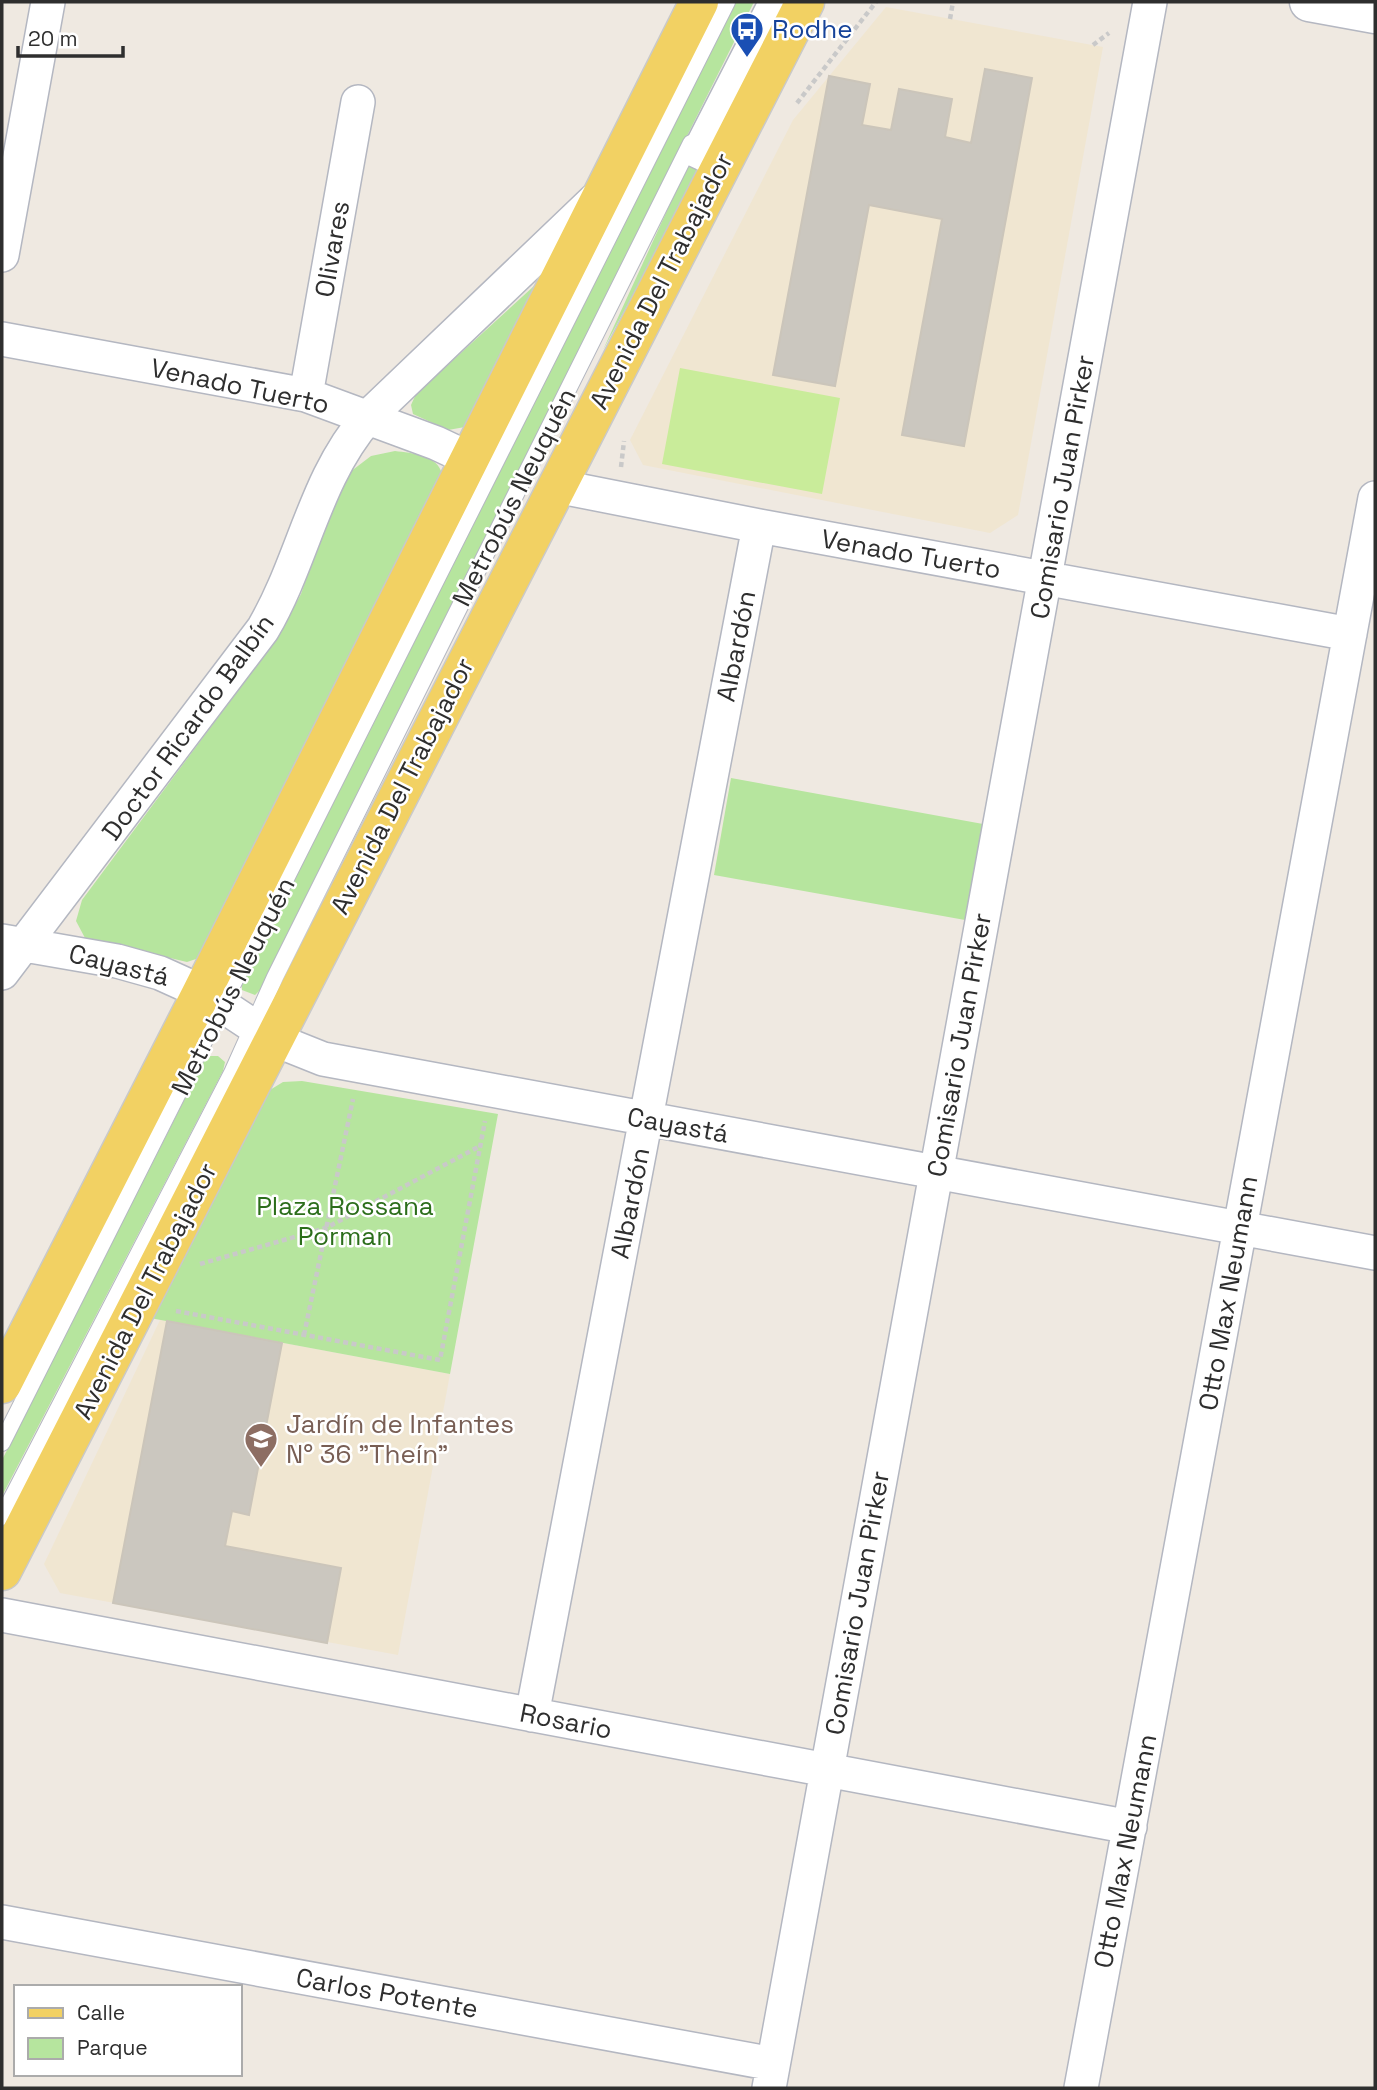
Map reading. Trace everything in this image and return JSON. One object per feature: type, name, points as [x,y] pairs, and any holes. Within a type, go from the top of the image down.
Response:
[{"type":"main road","points":[[2,1384],[213,999],[470,459],[699,2]]},
{"type":"main road","name":"Avenida Del Trabajador","points":[[2,1571],[263,1032],[556,486],[805,2]]},
{"type":"main road","points":[[1309,2],[1375,14]]},
{"type":"street","points":[[2,255],[48,2]]},
{"type":"street","points":[[771,2],[693,154],[706,160],[788,2]]},
{"type":"street","points":[[783,44],[816,2]]},
{"type":"street","name":"Comisario Juan Pirker","points":[[771,2076],[1150,2]]},
{"type":"street","name":"Olivares","points":[[306,395],[358,102]]},
{"type":"street","name":"Doctor Ricardo Balbín","points":[[2,974],[14,942],[263,629],[290,575],[327,476],[344,446],[368,417],[604,192]]},
{"type":"street","name":"Venado Tuerto","points":[[2,340],[306,395],[470,459]]},
{"type":"street","name":"Venado Tuerto","points":[[556,486],[759,526],[1350,634]]},
{"type":"street","name":"Otto Max Neumann","points":[[1081,2088],[1375,498]]},
{"type":"street","name":"Albardón","points":[[532,1715],[759,526]]},
{"type":"street","name":"Cayastá","points":[[14,942],[145,968],[213,999],[263,1032],[323,1059],[1375,1253]]},
{"type":"street","name":"Rosario","points":[[2,1615],[1130,1827]]},
{"type":"street","name":"Carlos Potente","points":[[2,1922],[771,2076]]},
{"type":"lane","name":"Metrobús Neuquén","points":[[2,1443],[213,999],[727,2]]},
{"type":"lane","name":"Metrobús Neuquén","points":[[2,1517],[232,1073],[263,1032],[762,2]]},
{"type":"path","points":[[790,113],[876,2]]},
{"type":"path","points":[[950,19],[953,2]]},
{"type":"path","points":[[621,470],[625,439]]},
{"type":"path","points":[[339,1096],[366,1100]]},
{"type":"path","points":[[303,1335],[353,1098]]},
{"type":"path","points":[[472,1117],[497,1121]]},
{"type":"path","points":[[174,1311],[440,1360],[485,1119]]},
{"type":"path","points":[[195,1266],[326,1228],[480,1146]]},
{"type":"shaded area","points":[[886,7],[1103,47],[1018,515],[990,533],[643,465],[630,440],[793,120]]},
{"type":"shaded area","name":"Jardín de Infantes N° 36 \"Theín\"","points":[[160,1320],[450,1374],[398,1655],[60,1593],[44,1564]]},
{"type":"green space","points":[[734,2],[754,2],[260,990],[255,995],[242,990],[242,982]]},
{"type":"green space","points":[[693,154],[706,160],[603,350]]},
{"type":"green space","points":[[546,275],[465,427],[448,430],[413,414],[411,405],[416,394]]},
{"type":"green space","points":[[680,368],[840,398],[822,494],[662,464]]},
{"type":"green space","points":[[395,451],[430,459],[440,468],[442,474],[199,958],[187,962],[85,938],[76,921],[82,900],[277,638],[301,594],[333,501],[350,472],[371,456]]},
{"type":"green space","points":[[731,778],[983,824],[965,920],[714,875]]},
{"type":"green space","points":[[210,1056],[218,1056],[225,1062],[223,1071],[2,1496],[2,1460],[204,1061]]},
{"type":"green space","name":"Plaza Rossana Porman","points":[[302,1081],[498,1114],[450,1374],[150,1318],[265,1093],[283,1082]]},
{"type":"building","points":[[985,69],[1032,78],[964,446],[902,435],[942,219],[869,205],[835,386],[773,375],[829,76],[870,84],[862,125],[891,130],[899,89],[952,99],[945,137],[971,143]]},
{"type":"building","points":[[167,1321],[282,1343],[249,1515],[232,1511],[225,1546],[341,1568],[327,1643],[113,1603]]},
{"type":"place","name":"Rodhe","points":[[747,59]]},
{"type":"place","name":"Jardín de Infantes N° 36 \"Theín\"","points":[[261,1469]]}]
